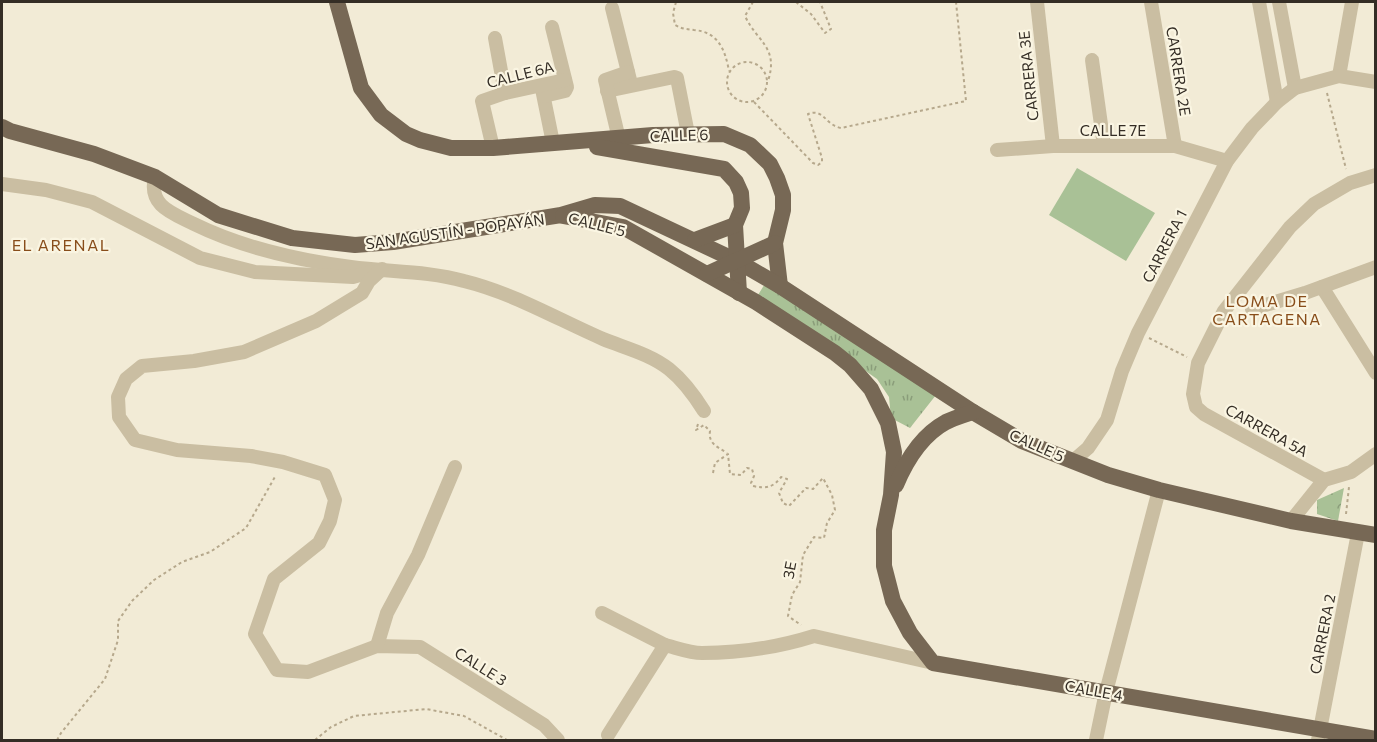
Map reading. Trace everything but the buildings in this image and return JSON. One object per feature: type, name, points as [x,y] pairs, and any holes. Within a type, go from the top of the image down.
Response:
[{"type":"main road","name":"CALLE 6","points":[[337,2],[361,88],[381,115],[406,134],[436,145],[452,148],[493,147],[688,134],[724,134],[750,145],[770,164],[783,195],[783,210],[775,243],[780,286]]},
{"type":"main road","name":"SAN AGUSTÍN - POPAYÁN","points":[[2,127],[94,154],[156,177],[218,215],[292,238],[355,244],[393,242],[561,215],[595,205],[620,206],[737,261]]},
{"type":"main road","name":"CALLE 6","points":[[561,143],[724,169],[736,182],[741,193],[742,208],[735,225],[739,293]]},
{"type":"main road","name":"CALLE 5","points":[[561,215],[623,227],[756,302],[835,352],[871,389],[888,423],[894,452],[891,495]]},
{"type":"main road","points":[[695,240],[735,225]]},
{"type":"main road","points":[[706,274],[775,243]]},
{"type":"main road","name":"CALLE 5","points":[[737,261],[780,286],[973,412],[1022,441],[1108,475],[1159,490],[1291,521],[1376,535]]},
{"type":"main road","points":[[933,663],[910,633],[893,601],[884,566],[884,530],[891,495],[904,467],[922,442],[945,422],[973,412]]},
{"type":"main road","name":"CALLE 4","points":[[933,663],[1106,692],[1319,735],[1376,739]]},
{"type":"street","name":"CARRERA 3E","points":[[1037,2],[1053,146]]},
{"type":"street","name":"CARRERA 2E","points":[[1151,2],[1175,146]]},
{"type":"street","points":[[1259,2],[1278,102]]},
{"type":"street","points":[[1279,2],[1294,88]]},
{"type":"street","points":[[1352,2],[1339,76],[1376,82]]},
{"type":"street","points":[[612,8],[629,79]]},
{"type":"street","name":"CALLE 6A","points":[[493,147],[482,101],[505,93],[543,91],[566,85],[552,27]]},
{"type":"street","points":[[495,38],[505,93]]},
{"type":"street","points":[[1092,60],[1104,146]]},
{"type":"street","name":"CARRERA 1","points":[[1073,461],[1088,448],[1107,420],[1122,371],[1138,333],[1227,161],[1252,128],[1294,88],[1339,76]]},
{"type":"street","points":[[619,139],[606,85],[629,79],[677,78],[688,134]]},
{"type":"street","points":[[543,91],[561,143]]},
{"type":"street","name":"CALLE 7E","points":[[997,150],[1053,146],[1175,146],[1227,161]]},
{"type":"street","points":[[156,177],[154,193],[158,203],[172,213],[214,234],[259,250],[295,258],[462,280],[495,290],[605,340],[648,356],[668,368],[689,388],[704,411]]},
{"type":"street","points":[[1198,363],[1224,311],[1290,228],[1314,204],[1350,183],[1374,180]]},
{"type":"street","points":[[2,184],[46,190],[92,202],[200,258],[255,272],[353,277],[382,269]]},
{"type":"street","points":[[1252,309],[1376,267]]},
{"type":"street","points":[[382,269],[369,281],[362,293],[316,321],[244,352],[194,361],[142,366],[126,379],[118,397],[119,417],[135,440],[177,450],[251,456],[283,462],[325,475],[335,500],[330,521],[319,543],[274,579],[255,634],[277,670],[308,672],[377,646],[387,613],[418,555],[455,467]]},
{"type":"street","points":[[1322,287],[1376,373]]},
{"type":"street","name":"CARRERA 5A","points":[[1198,363],[1193,394],[1196,407],[1204,414],[1324,480]]},
{"type":"street","points":[[1291,521],[1324,480],[1351,472],[1376,454]]},
{"type":"street","points":[[1096,741],[1106,692],[1159,490]]},
{"type":"street","name":"CARRERA 2","points":[[1319,735],[1352,532]]},
{"type":"street","points":[[602,613],[665,645],[700,653],[737,651],[795,642],[814,636]]},
{"type":"street","name":"CALLE 4","points":[[814,636],[933,663]]},
{"type":"street","points":[[608,735],[665,645]]},
{"type":"street","name":"CALLE 3","points":[[377,646],[420,647],[544,725],[558,741]]},
{"type":"path","points":[[676,2],[673,13],[675,25],[681,29],[706,31],[718,41],[723,48],[729,71],[726,82],[731,95],[742,102],[754,102],[765,93],[771,71],[771,60],[768,49],[745,16],[753,2]]},
{"type":"path","points":[[796,2],[811,14],[825,33],[831,29],[820,2]]},
{"type":"path","points":[[754,102],[813,164],[818,165],[822,162],[822,158],[808,114],[820,113],[832,126],[841,128],[966,101],[956,2]]},
{"type":"path","points":[[729,71],[740,62],[756,63],[766,73],[768,81]]},
{"type":"path","points":[[1324,79],[1350,183]]},
{"type":"path","points":[[1138,333],[1198,363]]},
{"type":"path","points":[[704,411],[696,430],[704,426],[710,431],[709,438],[712,444],[728,454],[715,463],[713,473]]},
{"type":"path","name":"3E","points":[[728,454],[730,474],[741,475],[747,468],[752,469],[754,476],[751,483],[753,486],[766,488],[785,477],[787,479],[785,485],[779,493],[783,502],[789,506],[806,488],[813,489],[823,478],[835,510],[827,523],[824,538],[814,537],[803,555],[800,582],[792,595],[788,616],[814,636]]},
{"type":"path","points":[[57,741],[105,680],[118,640],[118,621],[132,602],[154,580],[182,562],[210,552],[246,528],[283,462]]},
{"type":"path","points":[[1351,472],[1352,532]]},
{"type":"path","points":[[315,741],[331,727],[354,716],[426,709],[464,716],[507,741]]},
{"type":"green space","points":[[1077,168],[1155,213],[1126,261],[1049,215]]},
{"type":"green space","points":[[766,282],[936,395],[910,428],[891,418],[889,397],[877,379],[758,295]]},
{"type":"green space","points":[[1344,488],[1338,521],[1317,514],[1317,500]]},
{"type":"district","name":"EL ARENAL","points":[[61,244]]},
{"type":"district","name":"LOMA DE CARTAGENA","points":[[1267,309]]}]
